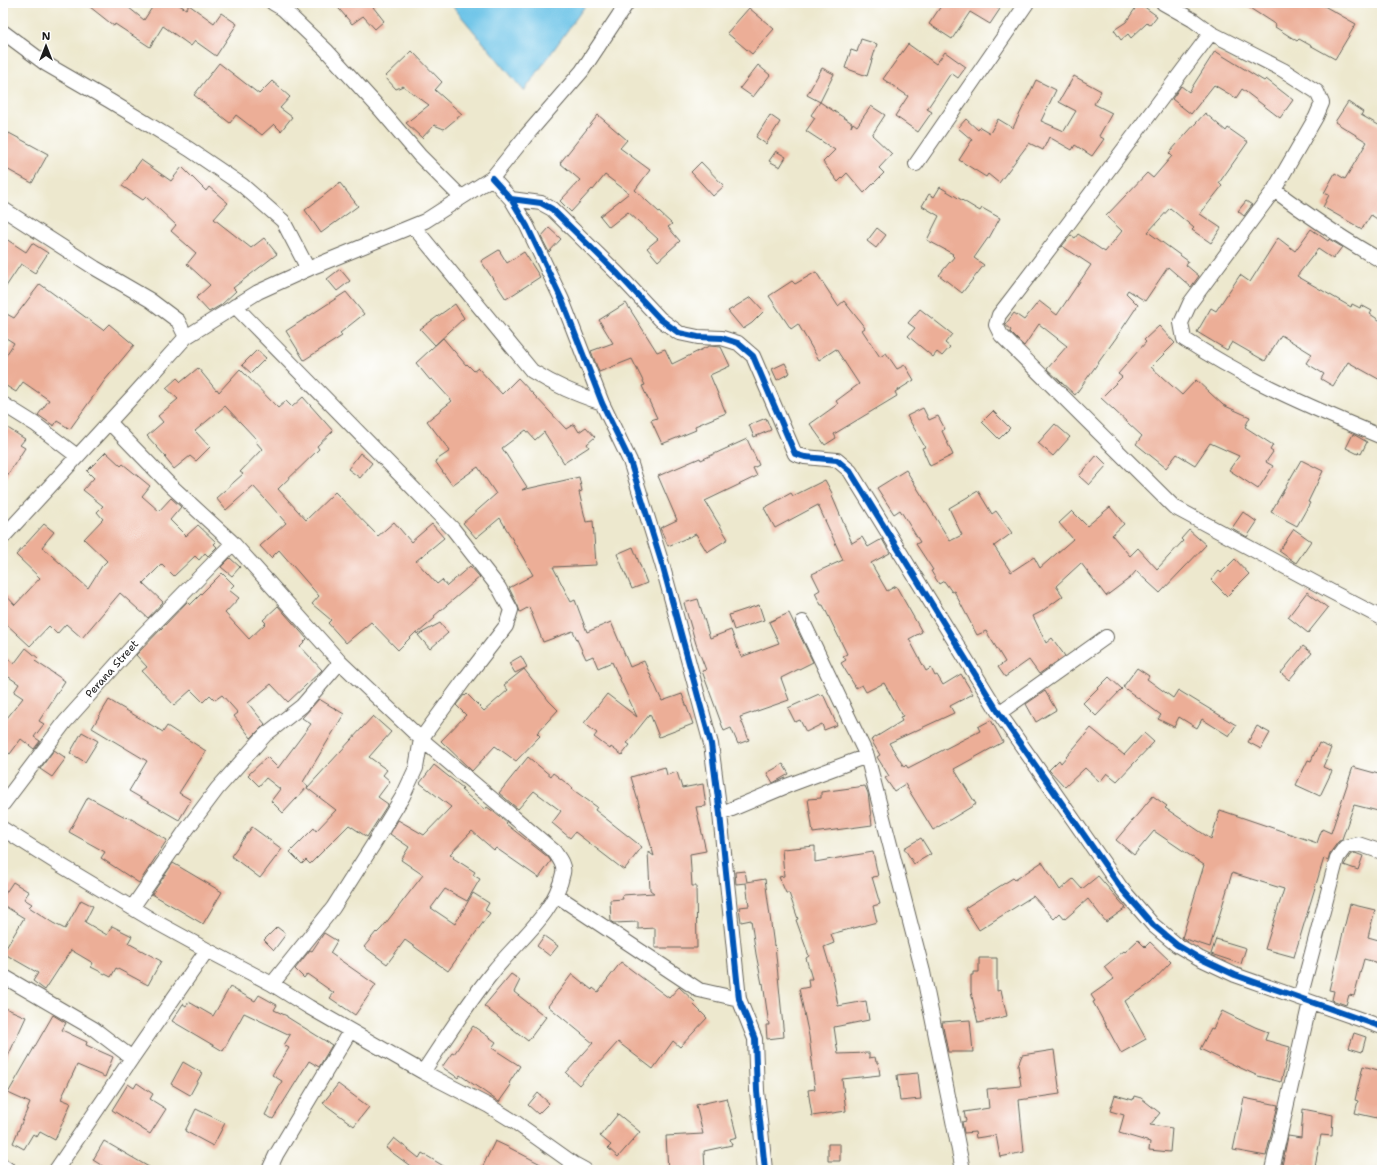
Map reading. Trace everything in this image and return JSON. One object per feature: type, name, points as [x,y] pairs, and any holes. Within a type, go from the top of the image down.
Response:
[{"type":"street","points":[[274,3],[283,9],[326,50],[380,109],[420,156],[461,197]]},
{"type":"street","points":[[3,537],[186,337],[258,292],[308,269],[425,221],[492,178],[525,136],[582,71],[627,3]]},
{"type":"street","points":[[916,164],[1027,3]]},
{"type":"street","points":[[1163,3],[1194,20],[1210,32],[1283,70],[1317,92],[1322,103],[1316,117],[1274,190],[1190,303],[1180,323],[1184,338],[1213,357],[1262,384],[1382,437]]},
{"type":"street","points":[[3,32],[46,64],[110,100],[242,185],[283,221],[308,269]]},
{"type":"street","points":[[1210,32],[1061,236],[999,315],[996,325],[1001,335],[1174,507],[1330,592],[1382,618]]},
{"type":"street","points":[[492,178],[511,199],[527,226],[562,300],[602,404],[630,461],[662,564],[711,744],[720,814],[739,999],[755,1039],[757,1091],[765,1170]]},
{"type":"street","points":[[1274,190],[1313,219],[1358,248],[1382,261]]},
{"type":"street","points":[[511,199],[541,203],[552,209],[618,274],[660,319],[679,333],[698,338],[722,338],[738,343],[753,356],[796,454],[805,457],[837,460],[850,471],[999,712],[1121,888],[1153,925],[1178,945],[1205,961],[1235,975],[1382,1027]]},
{"type":"street","points":[[3,209],[94,268],[150,300],[178,321],[186,337]]},
{"type":"street","points":[[413,226],[532,371],[550,383],[602,404]]},
{"type":"street","points":[[235,306],[453,529],[499,588],[511,610],[506,626],[465,678],[421,739],[416,768],[400,802],[333,908],[272,984]]},
{"type":"street","points":[[3,404],[35,424],[77,456]]},
{"type":"street","points":[[109,422],[170,485],[233,543],[340,662],[421,739],[554,851],[561,862],[564,871],[556,895],[539,920],[492,972],[453,1025],[423,1072]]},
{"type":"street","name":"Perana Street","points":[[3,804],[65,722],[142,636],[233,543]]},
{"type":"street","points":[[803,622],[867,756],[923,972],[963,1170]]},
{"type":"street","points":[[999,712],[1106,637]]},
{"type":"street","points":[[132,908],[216,789],[265,735],[302,706],[340,662]]},
{"type":"street","points":[[720,814],[789,785],[867,756]]},
{"type":"street","points":[[3,829],[132,908],[272,984],[308,1007],[423,1072],[489,1106],[585,1170]]},
{"type":"street","points":[[1272,1170],[1305,1000],[1337,858],[1345,847],[1358,844],[1382,852]]},
{"type":"street","points":[[556,895],[699,990],[739,999]]},
{"type":"street","points":[[56,1170],[207,950]]},
{"type":"street","points":[[3,976],[94,1029],[132,1058]]},
{"type":"street","points":[[270,1170],[276,1155],[350,1031]]},
{"type":"street","points":[[3,1166],[9,1170]]},
{"type":"water","points":[[450,3],[587,3],[524,91]]},
{"type":"building","points":[[85,3],[123,3],[144,20],[155,3],[176,3],[186,9],[189,5],[214,23],[221,13],[237,24],[216,56],[195,41],[191,46],[163,26],[150,47],[115,24],[114,26]]},
{"type":"building","points":[[334,3],[378,3],[373,7],[384,21],[375,29],[363,16],[352,24]]},
{"type":"building","points":[[943,3],[991,3],[1000,9],[990,24],[970,12],[952,39],[929,24]]},
{"type":"building","points":[[1139,3],[1157,16],[1150,25],[1147,23],[1131,38],[1128,34],[1121,40],[1114,30],[1126,22]]},
{"type":"building","points":[[1242,3],[1319,3],[1356,24],[1335,59],[1299,39],[1297,41],[1275,27],[1276,25]]},
{"type":"building","points":[[749,8],[774,29],[752,54],[727,33]]},
{"type":"building","points":[[861,39],[877,44],[867,76],[845,68],[851,50],[857,52]]},
{"type":"building","points":[[908,44],[936,64],[945,52],[966,67],[958,78],[951,73],[927,109],[932,112],[918,132],[895,116],[908,96],[883,79]]},
{"type":"building","points":[[412,51],[442,82],[435,90],[462,114],[444,129],[434,125],[422,138],[406,123],[429,105],[403,86],[396,89],[385,77]]},
{"type":"building","points":[[1215,51],[1264,81],[1266,79],[1293,100],[1280,118],[1242,89],[1236,98],[1214,85],[1191,114],[1172,99],[1181,86],[1189,92]]},
{"type":"building","points":[[219,63],[259,94],[272,81],[290,97],[280,108],[292,117],[281,131],[274,124],[262,135],[236,115],[230,123],[194,95]]},
{"type":"building","points":[[758,65],[770,75],[753,97],[740,88]]},
{"type":"building","points":[[822,68],[834,74],[820,102],[807,95]]},
{"type":"building","points":[[1074,76],[1101,91],[1094,104],[1112,113],[1099,136],[1104,139],[1092,156],[1075,145],[1072,150],[1049,137],[1043,150],[1029,143],[999,183],[988,174],[986,177],[959,160],[972,140],[958,128],[966,119],[978,130],[980,127],[990,133],[998,119],[1013,128],[1036,80],[1056,90],[1041,121],[1064,131],[1076,111],[1059,102]]},
{"type":"building","points":[[820,102],[852,123],[851,127],[853,123],[857,126],[871,106],[885,115],[872,135],[892,154],[879,168],[884,173],[864,193],[847,173],[838,182],[823,162],[835,150],[806,131],[815,118],[811,115]]},
{"type":"building","points":[[1348,102],[1363,112],[1361,115],[1382,127],[1382,222],[1371,215],[1362,229],[1323,207],[1329,195],[1324,193],[1335,173],[1345,179],[1367,142],[1335,122]]},
{"type":"building","points":[[1205,113],[1226,131],[1228,128],[1248,142],[1219,183],[1222,186],[1200,214],[1221,228],[1211,243],[1192,230],[1194,228],[1170,208],[1148,232],[1188,261],[1186,265],[1199,276],[1191,287],[1168,267],[1145,301],[1128,290],[1126,293],[1138,305],[1075,395],[1047,369],[1067,346],[1039,324],[1024,346],[1005,325],[1014,313],[1024,320],[1039,301],[1057,315],[1091,265],[1062,246],[1071,235],[1075,238],[1078,234],[1105,252],[1122,231],[1106,216],[1147,173],[1153,178],[1172,156],[1169,153]]},
{"type":"building","points":[[598,115],[627,140],[620,148],[650,170],[635,190],[672,224],[668,227],[680,241],[658,261],[647,248],[658,239],[628,212],[609,227],[600,216],[629,193],[605,175],[593,190],[592,189],[571,212],[560,201],[580,180],[560,163]]},
{"type":"building","points":[[770,115],[780,122],[766,144],[756,137]]},
{"type":"building","points":[[9,133],[48,154],[32,183],[3,167],[3,144]]},
{"type":"building","points":[[776,151],[786,157],[780,167],[769,161]]},
{"type":"building","points":[[141,160],[171,181],[182,167],[206,191],[209,187],[228,203],[214,219],[251,248],[264,238],[277,254],[233,288],[236,291],[221,305],[209,312],[196,298],[210,285],[187,264],[196,253],[171,231],[176,225],[146,197],[143,200],[122,186]]},
{"type":"building","points":[[701,162],[724,186],[713,196],[691,172]]},
{"type":"building","points":[[340,183],[358,206],[321,233],[305,210]]},
{"type":"building","points":[[940,187],[980,211],[982,208],[1000,218],[989,238],[974,258],[984,265],[962,293],[939,275],[954,257],[952,255],[953,254],[927,240],[939,216],[922,206],[929,194],[934,197]]},
{"type":"building","points":[[1246,201],[1252,205],[1244,216],[1238,211]]},
{"type":"building","points":[[549,228],[561,239],[549,252],[541,237]]},
{"type":"building","points":[[877,228],[886,235],[876,248],[867,241]]},
{"type":"building","points":[[1311,229],[1328,241],[1329,239],[1342,247],[1333,259],[1318,249],[1297,276],[1351,307],[1352,304],[1360,308],[1361,305],[1372,311],[1370,314],[1382,322],[1382,381],[1348,362],[1333,386],[1321,379],[1324,374],[1306,363],[1312,354],[1281,335],[1265,361],[1232,342],[1227,350],[1197,332],[1211,308],[1216,311],[1240,275],[1250,282],[1278,238],[1295,251]]},
{"type":"building","points":[[3,237],[26,252],[32,243],[48,253],[35,273],[21,264],[3,291]]},
{"type":"building","points":[[499,250],[507,263],[524,252],[540,277],[506,299],[481,261]]},
{"type":"building","points":[[340,269],[350,281],[337,291],[327,279]]},
{"type":"building","points":[[816,272],[838,306],[844,301],[865,328],[862,330],[880,357],[886,353],[897,369],[905,365],[914,380],[895,392],[897,396],[834,434],[836,438],[825,445],[810,424],[838,404],[836,401],[859,384],[836,349],[819,360],[798,324],[791,329],[769,296],[792,281],[795,284]]},
{"type":"building","points":[[40,284],[103,330],[109,324],[134,345],[105,380],[70,429],[57,421],[54,426],[38,415],[49,400],[23,382],[16,392],[3,384],[3,360],[14,343],[3,336],[3,312],[14,318]]},
{"type":"building","points":[[346,292],[364,314],[340,333],[342,336],[304,360],[286,331]]},
{"type":"building","points":[[751,297],[764,311],[752,323],[743,329],[728,311]]},
{"type":"building","points":[[626,303],[657,352],[665,349],[672,364],[709,346],[721,347],[730,366],[710,375],[726,413],[695,426],[696,430],[662,444],[651,420],[657,418],[642,386],[645,385],[632,359],[599,372],[591,351],[613,343],[599,320]]},
{"type":"building","points":[[455,304],[464,318],[435,345],[420,329]]},
{"type":"building","points":[[920,309],[952,334],[945,343],[950,347],[942,356],[937,352],[933,357],[908,336],[915,328],[908,323]]},
{"type":"building","points":[[1159,326],[1175,343],[1151,367],[1182,395],[1196,380],[1223,405],[1250,417],[1245,427],[1273,445],[1270,450],[1273,452],[1266,462],[1273,466],[1258,489],[1229,470],[1239,456],[1210,443],[1195,465],[1177,454],[1166,468],[1136,444],[1142,436],[1101,398],[1122,377],[1118,374],[1146,342],[1144,340]]},
{"type":"building","points":[[443,338],[466,365],[467,364],[474,371],[478,368],[502,394],[518,378],[566,429],[574,424],[579,432],[586,427],[595,437],[587,444],[589,447],[564,463],[544,432],[535,440],[526,430],[502,448],[527,487],[522,490],[579,477],[582,491],[579,492],[586,522],[593,521],[596,565],[553,567],[571,602],[575,600],[587,632],[611,622],[630,667],[644,661],[662,701],[682,694],[693,724],[659,737],[650,714],[627,743],[630,745],[622,755],[611,747],[610,749],[594,737],[597,733],[584,723],[607,694],[637,717],[612,662],[598,668],[593,656],[586,659],[573,631],[543,642],[529,607],[520,612],[509,588],[533,575],[500,518],[476,538],[463,523],[496,494],[478,467],[452,485],[435,461],[450,451],[427,421],[452,401],[432,379],[430,380],[416,363]]},
{"type":"building","points":[[257,350],[266,358],[251,373],[242,365]]},
{"type":"building","points":[[785,363],[790,373],[777,380],[772,369]]},
{"type":"building","points":[[198,368],[219,392],[240,369],[278,408],[286,401],[292,407],[303,397],[333,431],[317,446],[319,449],[278,489],[306,520],[335,492],[378,536],[394,522],[411,542],[432,524],[444,538],[416,561],[437,584],[442,580],[447,586],[470,566],[480,577],[434,616],[435,618],[417,634],[416,632],[398,650],[371,622],[346,643],[328,623],[331,620],[312,604],[319,596],[279,550],[271,558],[260,546],[286,523],[265,499],[253,486],[226,510],[216,498],[243,474],[240,472],[262,449],[256,442],[257,440],[225,406],[195,431],[210,447],[196,461],[190,456],[174,469],[165,458],[166,457],[147,436],[163,422],[158,416],[178,399],[166,388],[177,378],[181,382]]},
{"type":"building","points":[[923,408],[929,420],[938,416],[945,429],[942,431],[953,455],[930,466],[922,448],[925,447],[907,416]]},
{"type":"building","points":[[993,411],[1010,428],[999,439],[982,422]]},
{"type":"building","points":[[766,418],[771,430],[754,437],[749,425]]},
{"type":"building","points":[[1055,424],[1070,437],[1053,456],[1038,443]]},
{"type":"building","points":[[3,425],[25,439],[20,445],[25,448],[3,482]]},
{"type":"building","points":[[1353,434],[1367,442],[1361,454],[1346,448]]},
{"type":"building","points":[[747,439],[759,465],[753,468],[757,476],[705,501],[728,539],[707,552],[696,534],[668,546],[660,528],[677,520],[658,476],[700,458],[701,460]]},
{"type":"building","points":[[106,452],[121,466],[123,464],[150,486],[142,496],[159,511],[171,498],[181,507],[170,520],[186,536],[198,525],[216,542],[214,544],[217,547],[208,556],[205,553],[199,560],[195,556],[174,576],[162,564],[143,583],[163,602],[148,618],[120,593],[82,638],[66,624],[57,634],[49,626],[30,646],[3,621],[3,592],[15,605],[40,578],[16,555],[44,524],[54,532],[42,547],[88,588],[102,566],[107,561],[84,539],[103,519],[97,512],[103,506],[83,490],[94,478],[87,471]]},
{"type":"building","points":[[360,453],[372,463],[360,478],[348,469]]},
{"type":"building","points":[[1097,455],[1107,465],[1089,485],[1079,476]]},
{"type":"building","points":[[1301,460],[1323,471],[1308,502],[1310,503],[1297,526],[1271,512]]},
{"type":"building","points":[[906,470],[950,541],[962,535],[949,508],[978,491],[992,514],[996,511],[1012,533],[994,546],[1011,572],[1034,557],[1040,568],[1073,539],[1059,523],[1072,511],[1087,526],[1110,507],[1124,524],[1112,535],[1130,556],[1138,548],[1157,569],[1183,541],[1181,539],[1189,530],[1206,545],[1160,593],[1136,571],[1130,578],[1106,596],[1081,563],[1056,586],[1063,596],[1033,616],[1046,643],[1052,638],[1065,656],[1039,674],[1029,660],[1005,677],[998,667],[1005,662],[986,631],[977,635],[954,591],[952,592],[944,581],[939,584],[931,571],[933,570],[916,544],[920,542],[900,510],[894,514],[877,488]]},
{"type":"building","points":[[825,480],[833,495],[832,496],[852,543],[862,537],[868,547],[882,539],[890,553],[871,563],[887,591],[896,586],[922,632],[909,639],[926,671],[931,668],[935,676],[937,675],[943,685],[961,674],[973,694],[950,706],[954,713],[889,743],[904,767],[906,765],[908,768],[980,731],[978,727],[991,720],[1003,742],[954,769],[976,804],[933,830],[905,784],[894,791],[885,778],[889,776],[877,757],[880,755],[871,740],[902,721],[900,717],[903,716],[884,683],[866,692],[862,685],[856,688],[841,663],[846,660],[843,656],[847,654],[823,605],[821,605],[815,593],[820,590],[812,574],[843,560],[818,505],[775,528],[764,508],[791,493],[793,496]]},
{"type":"building","points":[[1243,512],[1257,522],[1247,537],[1232,528]]},
{"type":"building","points":[[1294,529],[1311,541],[1296,563],[1279,551]]},
{"type":"building","points":[[633,547],[647,583],[632,589],[617,554]]},
{"type":"building","points":[[230,558],[240,567],[232,576],[221,567]]},
{"type":"building","points":[[1235,559],[1249,574],[1227,596],[1211,580],[1219,571],[1221,573]]},
{"type":"building","points":[[222,573],[234,585],[229,590],[239,598],[225,613],[249,639],[266,623],[263,620],[278,606],[307,639],[300,646],[322,670],[288,702],[271,684],[248,703],[265,724],[251,738],[234,716],[238,713],[222,695],[215,700],[210,695],[203,702],[191,690],[174,705],[142,671],[147,667],[136,655],[187,602],[190,605]]},
{"type":"building","points":[[1307,592],[1328,608],[1308,633],[1288,617]]},
{"type":"building","points":[[698,599],[710,638],[731,630],[741,657],[779,643],[769,622],[789,613],[813,662],[781,678],[789,700],[740,717],[749,740],[738,744],[731,728],[724,731],[702,671],[706,670],[696,644],[684,603]]},
{"type":"building","points":[[759,605],[764,620],[734,630],[729,615]]},
{"type":"building","points":[[440,623],[448,633],[430,649],[418,635]]},
{"type":"building","points":[[1303,646],[1312,653],[1289,680],[1281,673]]},
{"type":"building","points":[[26,648],[38,658],[35,661],[65,681],[39,721],[44,724],[34,737],[40,741],[34,749],[21,739],[10,754],[3,749],[3,723],[23,698],[14,692],[19,684],[3,673],[3,654],[14,664]]},
{"type":"building","points":[[521,656],[527,667],[515,673],[509,663]]},
{"type":"building","points":[[1137,668],[1149,676],[1147,679],[1173,698],[1178,690],[1236,725],[1229,736],[1202,719],[1197,728],[1179,717],[1174,727],[1158,719],[1161,715],[1123,687]]},
{"type":"building","points":[[524,669],[558,710],[537,733],[540,736],[516,761],[495,746],[472,771],[441,741],[466,715],[456,705],[464,695],[465,696],[467,694],[484,711],[508,690],[504,685]]},
{"type":"building","points":[[1109,677],[1122,689],[1096,716],[1083,703]]},
{"type":"building","points":[[1045,691],[1056,710],[1036,722],[1026,704]]},
{"type":"building","points":[[819,694],[820,696],[823,694],[837,725],[824,730],[822,724],[806,732],[800,720],[795,722],[788,708]]},
{"type":"building","points":[[319,699],[344,714],[303,782],[308,786],[283,813],[271,801],[280,789],[266,778],[259,786],[248,775],[267,757],[278,768],[311,724],[302,718]]},
{"type":"building","points":[[109,700],[163,732],[167,726],[206,751],[179,793],[191,800],[179,820],[129,791],[147,761],[92,728]]},
{"type":"building","points":[[373,716],[391,732],[369,757],[387,770],[383,775],[390,781],[378,797],[388,804],[367,837],[349,825],[310,864],[306,860],[302,864],[290,852],[314,828],[316,831],[336,810],[307,788]]},
{"type":"building","points":[[1257,726],[1270,733],[1261,749],[1248,742]]},
{"type":"building","points":[[1091,728],[1124,755],[1144,733],[1154,742],[1117,781],[1107,773],[1100,782],[1085,768],[1065,787],[1049,770],[1059,760],[1061,763]]},
{"type":"building","points":[[82,732],[98,741],[85,762],[70,753]]},
{"type":"building","points":[[1319,743],[1331,748],[1323,767],[1332,771],[1320,796],[1296,785],[1308,760],[1311,761]]},
{"type":"building","points":[[54,750],[66,758],[52,777],[40,769]]},
{"type":"building","points":[[528,757],[551,776],[553,773],[573,788],[572,789],[597,807],[595,810],[642,847],[624,870],[575,832],[570,838],[552,823],[561,811],[534,791],[518,809],[499,793]]},
{"type":"building","points":[[783,764],[789,774],[773,783],[767,773]]},
{"type":"building","points":[[434,765],[463,788],[461,790],[485,810],[487,807],[494,812],[507,823],[506,824],[551,861],[539,878],[496,848],[494,850],[472,831],[450,854],[454,856],[453,858],[475,872],[473,875],[480,879],[467,901],[445,889],[431,908],[455,924],[473,893],[489,903],[485,910],[490,913],[448,971],[405,940],[387,964],[364,947],[376,932],[377,933],[382,928],[423,875],[401,860],[409,847],[390,834],[398,820],[424,835],[451,807],[420,783]]},
{"type":"building","points":[[665,767],[667,775],[677,772],[682,788],[703,784],[706,806],[696,807],[706,851],[690,854],[692,886],[696,886],[697,948],[655,948],[655,928],[638,929],[638,922],[611,922],[610,900],[623,899],[622,895],[654,893],[650,890],[648,852],[654,856],[631,777]]},
{"type":"building","points":[[1353,767],[1382,775],[1382,812],[1354,805],[1342,839],[1330,853],[1328,860],[1324,858],[1294,957],[1265,949],[1284,889],[1232,873],[1210,947],[1182,938],[1204,865],[1154,831],[1134,855],[1116,840],[1153,796],[1167,806],[1165,808],[1211,839],[1220,810],[1317,843],[1322,829],[1331,833]]},
{"type":"building","points":[[865,786],[868,793],[872,825],[813,833],[808,799],[821,798],[821,792]]},
{"type":"building","points":[[88,797],[127,818],[128,817],[167,840],[139,883],[101,858],[105,852],[69,832]]},
{"type":"building","points":[[252,827],[282,849],[260,878],[231,856]]},
{"type":"building","points":[[921,838],[931,854],[914,864],[904,848]]},
{"type":"building","points":[[815,846],[815,862],[873,852],[878,876],[872,877],[880,904],[873,906],[877,922],[831,934],[834,943],[824,947],[833,977],[838,1006],[866,1001],[869,1020],[834,1027],[838,1054],[869,1053],[869,1058],[875,1057],[876,1062],[878,1062],[880,1075],[842,1079],[846,1111],[812,1116],[808,1090],[815,1089],[809,1036],[799,989],[809,987],[808,979],[812,979],[806,958],[809,956],[796,920],[798,919],[789,893],[786,893],[779,877],[784,876],[782,849]]},
{"type":"building","points":[[1355,853],[1363,856],[1358,870],[1344,865],[1350,855]]},
{"type":"building","points":[[1042,862],[1060,890],[1073,879],[1082,889],[1098,876],[1126,908],[1106,922],[1088,899],[1065,919],[1060,913],[1054,919],[1033,896],[979,930],[965,908],[1013,878],[1015,880]]},
{"type":"building","points":[[173,863],[222,892],[203,924],[152,894]]},
{"type":"building","points":[[745,871],[747,882],[765,879],[774,946],[775,945],[784,1037],[767,1039],[766,1025],[769,1025],[751,920],[741,922],[739,907],[749,906],[746,883],[736,884],[735,872]]},
{"type":"building","points":[[13,882],[29,892],[24,899],[32,904],[29,907],[65,929],[81,900],[93,906],[85,922],[107,935],[112,926],[132,936],[128,943],[161,961],[148,985],[116,968],[111,977],[91,967],[93,963],[71,950],[45,990],[33,981],[38,973],[3,953],[24,918],[3,905],[3,897]]},
{"type":"building","points":[[1350,904],[1375,910],[1368,937],[1382,941],[1382,964],[1364,959],[1354,996],[1349,995],[1346,1005],[1332,1000],[1334,991],[1329,990]]},
{"type":"building","points":[[277,927],[286,934],[274,950],[264,940]]},
{"type":"building","points":[[324,933],[337,941],[330,953],[376,985],[355,1015],[330,998],[334,993],[307,974],[304,978],[295,969],[310,950],[312,951]]},
{"type":"building","points":[[544,936],[558,946],[550,956],[537,946]]},
{"type":"building","points":[[1216,939],[1246,948],[1241,964],[1211,954]]},
{"type":"building","points":[[1138,940],[1145,947],[1150,942],[1171,962],[1151,983],[1125,1001],[1146,1039],[1121,1053],[1093,1002],[1095,1001],[1091,995],[1114,979],[1104,967],[1124,951],[1125,952]]},
{"type":"building","points":[[979,958],[997,958],[997,991],[1001,990],[1007,1016],[978,1023],[971,992],[971,975],[973,975],[973,972],[979,972]]},
{"type":"building","points":[[621,962],[669,998],[679,987],[695,1002],[693,1004],[707,1018],[680,1047],[673,1041],[653,1069],[618,1042],[579,1085],[566,1073],[593,1043],[548,1006],[572,974],[592,990],[593,988],[598,992]]},
{"type":"building","points":[[511,974],[520,980],[514,992],[546,1017],[528,1041],[484,1006]]},
{"type":"building","points":[[230,987],[255,1001],[259,995],[277,1005],[274,1010],[287,1016],[332,1045],[319,1067],[309,1061],[273,1119],[265,1115],[282,1081],[272,1075],[289,1048],[284,1045],[290,1035],[244,1013],[223,1051],[172,1021],[183,1004],[186,1006],[189,1002],[213,1016]]},
{"type":"building","points":[[3,1007],[26,1017],[3,1067]]},
{"type":"building","points":[[1222,1011],[1268,1032],[1265,1040],[1290,1047],[1281,1082],[1258,1076],[1200,1049],[1211,1028],[1213,1029]]},
{"type":"building","points":[[53,1015],[66,1023],[62,1030],[87,1042],[86,1045],[113,1057],[105,1077],[77,1065],[61,1099],[71,1103],[55,1140],[40,1132],[37,1137],[33,1134],[24,1149],[13,1143],[30,1103],[8,1093]]},
{"type":"building","points":[[970,1020],[973,1052],[948,1052],[942,1022]]},
{"type":"building","points":[[473,1026],[496,1042],[492,1048],[520,1066],[509,1083],[511,1085],[499,1102],[460,1075],[458,1078],[442,1067],[452,1053],[454,1054]]},
{"type":"building","points":[[1354,1033],[1366,1037],[1362,1052],[1349,1048]]},
{"type":"building","points":[[1054,1050],[1060,1094],[1019,1100],[1024,1152],[1000,1157],[996,1135],[976,1138],[975,1132],[964,1133],[962,1122],[966,1121],[964,1112],[989,1108],[987,1089],[1021,1086],[1018,1065],[1022,1055]]},
{"type":"building","points":[[183,1062],[202,1073],[190,1095],[171,1084]]},
{"type":"building","points":[[1363,1066],[1382,1071],[1382,1118],[1355,1113],[1358,1101],[1355,1100]]},
{"type":"building","points":[[918,1073],[921,1099],[900,1101],[897,1075]]},
{"type":"building","points":[[137,1083],[153,1094],[150,1099],[166,1109],[150,1134],[112,1110],[128,1084],[134,1088]]},
{"type":"building","points":[[338,1084],[369,1107],[354,1126],[323,1103]]},
{"type":"building","points":[[538,1093],[549,1103],[538,1114],[528,1105]]},
{"type":"building","points":[[1115,1095],[1133,1100],[1134,1096],[1141,1098],[1160,1113],[1150,1125],[1172,1128],[1170,1152],[1149,1150],[1150,1142],[1119,1133],[1124,1115],[1110,1111]]},
{"type":"building","points":[[727,1098],[737,1137],[730,1139],[732,1145],[704,1151],[705,1170],[668,1170],[666,1136],[703,1134],[696,1105]]},
{"type":"building","points":[[1244,1098],[1278,1105],[1266,1156],[1233,1150]]},
{"type":"building","points":[[196,1109],[225,1123],[213,1146],[185,1131]]},
{"type":"building","points":[[1303,1109],[1333,1115],[1332,1136],[1321,1135],[1315,1166],[1299,1164],[1298,1169],[1282,1166],[1288,1136],[1301,1138]]},
{"type":"building","points":[[618,1114],[640,1132],[618,1157],[608,1148],[611,1145],[600,1136]]},
{"type":"building","points":[[394,1138],[419,1158],[422,1153],[450,1170],[412,1170],[413,1168],[386,1148]]},
{"type":"building","points":[[104,1141],[154,1170],[109,1170],[93,1160]]},
{"type":"building","points":[[495,1141],[510,1148],[552,1170],[481,1170]]},
{"type":"building","points":[[828,1144],[840,1144],[840,1161],[828,1161]]},
{"type":"cycle path","points":[[492,178],[511,199],[527,226],[562,300],[602,403],[630,461],[662,564],[711,744],[720,814],[739,999],[755,1039],[757,1091],[765,1170]]},
{"type":"cycle path","points":[[511,199],[541,203],[552,209],[618,274],[660,319],[679,333],[698,337],[722,338],[738,343],[753,356],[795,454],[805,457],[837,460],[850,471],[999,713],[1121,888],[1153,925],[1177,945],[1199,958],[1235,975],[1382,1027]]}]
